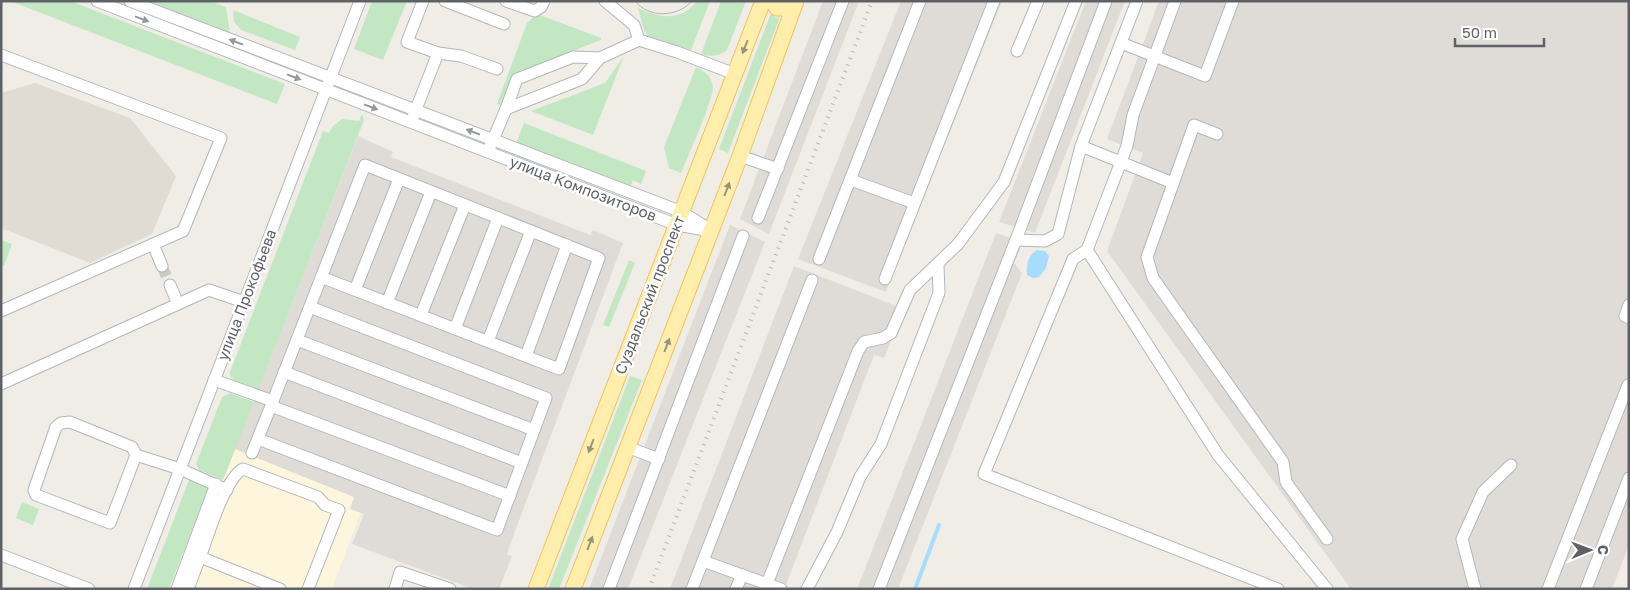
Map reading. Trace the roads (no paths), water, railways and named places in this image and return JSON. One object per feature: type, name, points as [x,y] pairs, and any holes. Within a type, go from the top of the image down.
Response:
[{"type":"main road","name":"Суздальский проспект","points":[[536,589],[763,1]]},
{"type":"main road","points":[[772,1],[777,8],[786,8],[796,2]]},
{"type":"main road","points":[[573,589],[740,156],[796,2]]},
{"type":"street","name":"улица Композиторов","points":[[97,1],[488,153],[711,231]]},
{"type":"street","name":"улица Композиторов","points":[[130,1],[493,140],[679,219]]},
{"type":"street","name":"улица Прокофьева","points":[[134,589],[360,1]]},
{"type":"street","points":[[423,1],[407,42],[438,53],[461,56],[497,69]]},
{"type":"street","points":[[445,1],[504,24]]},
{"type":"street","points":[[506,1],[535,11],[541,7],[544,1]]},
{"type":"street","points":[[605,1],[634,25],[638,40]]},
{"type":"street","points":[[758,218],[843,1]]},
{"type":"street","points":[[819,259],[920,1]]},
{"type":"street","points":[[884,279],[994,1]]},
{"type":"street","points":[[1017,51],[1038,1]]},
{"type":"street","points":[[766,586],[858,351],[864,342],[882,338],[891,333],[910,290],[924,275],[938,265],[970,230],[1004,182],[1076,1]]},
{"type":"street","points":[[878,589],[1016,240],[1106,1]]},
{"type":"street","points":[[1016,240],[1045,241],[1058,234],[1081,146],[1137,1]]},
{"type":"street","points":[[1175,1],[1133,115],[1127,146],[1087,250],[1073,259],[984,474],[1278,589]]},
{"type":"street","points":[[1121,44],[1205,76],[1233,1]]},
{"type":"street","points":[[506,109],[582,79],[600,58],[638,40],[677,52],[735,74]]},
{"type":"street","points":[[411,123],[438,53]]},
{"type":"street","points":[[1,55],[221,138],[183,231],[1,311]]},
{"type":"street","points":[[488,153],[518,79],[573,57],[600,58]]},
{"type":"street","points":[[1217,134],[1194,125],[1147,258],[1153,278],[1283,462],[1286,482],[1327,539]]},
{"type":"street","points":[[1081,146],[1172,183]]},
{"type":"street","points":[[740,156],[778,170]]},
{"type":"street","points":[[252,452],[365,165],[599,258],[559,369],[321,277]]},
{"type":"street","points":[[355,290],[399,179]]},
{"type":"street","points":[[851,180],[914,203]]},
{"type":"street","points":[[387,303],[431,192]]},
{"type":"street","points":[[421,316],[465,205]]},
{"type":"street","points":[[455,328],[498,218]]},
{"type":"street","points":[[488,342],[531,231]]},
{"type":"street","points":[[609,589],[744,236]]},
{"type":"street","points":[[153,244],[162,266]]},
{"type":"street","points":[[526,356],[566,245]]},
{"type":"street","points":[[1087,250],[1218,456],[1327,589]]},
{"type":"street","points":[[807,589],[837,532],[860,477],[884,436],[939,293],[938,265]]},
{"type":"street","points":[[692,589],[812,280]]},
{"type":"street","points":[[170,285],[178,304]]},
{"type":"street","points":[[1,384],[209,290],[244,302]]},
{"type":"street","points":[[1629,306],[1625,316],[1629,318]]},
{"type":"street","points":[[258,439],[497,530],[546,398],[310,307]]},
{"type":"street","points":[[297,340],[534,430]]},
{"type":"street","points":[[284,372],[522,463]]},
{"type":"street","points":[[214,380],[510,496]]},
{"type":"street","points":[[1548,589],[1628,385]]},
{"type":"street","points":[[136,455],[110,523],[35,493],[34,490],[56,427],[61,423],[70,422],[132,447],[136,455],[180,470],[227,490]]},
{"type":"street","points":[[627,448],[659,459]]},
{"type":"street","points":[[1475,589],[1462,539],[1483,492],[1511,465]]},
{"type":"street","points":[[188,589],[227,490],[240,471],[247,470],[318,497],[326,505],[339,510],[308,589]]},
{"type":"street","points":[[1586,589],[1629,478]]},
{"type":"street","points":[[177,589],[216,484]]},
{"type":"street","points":[[1,555],[89,589]]},
{"type":"street","points":[[200,557],[280,589]]},
{"type":"street","points":[[703,560],[742,574],[766,586],[781,589]]},
{"type":"street","points":[[395,589],[400,572],[450,589]]},
{"type":"street","points":[[736,589],[742,574]]},
{"type":"water","points":[[1037,250],[1045,251],[1049,256],[1046,268],[1039,277],[1033,278],[1027,275],[1027,264],[1030,257]]},
{"type":"waterway","points":[[915,589],[939,525]]},
{"type":"tunnel","points":[[162,266],[170,285]]},
{"type":"tram line","points":[[635,1],[648,11],[664,14],[679,10],[692,1]]},
{"type":"railway","points":[[649,589],[872,1]]}]
